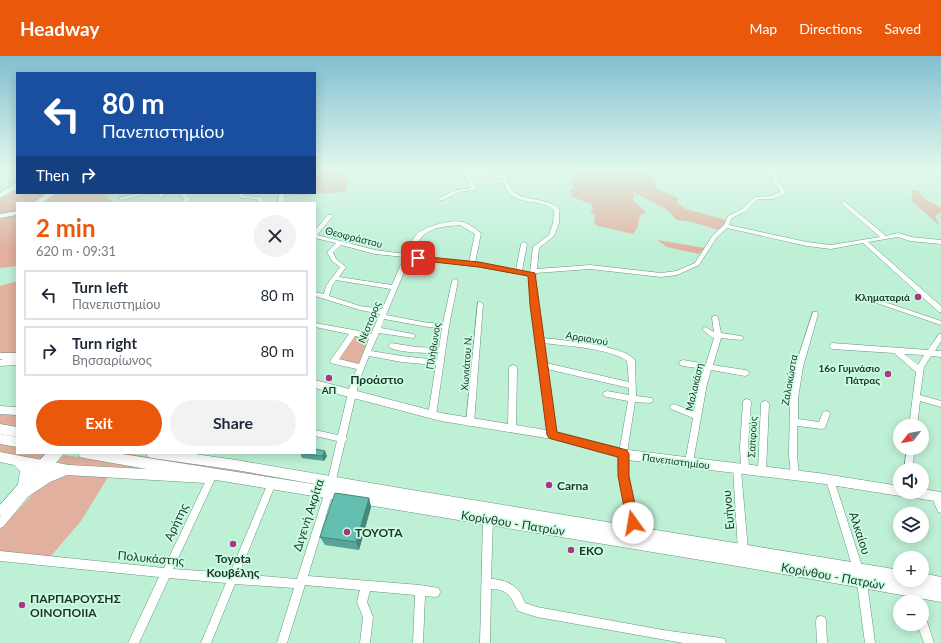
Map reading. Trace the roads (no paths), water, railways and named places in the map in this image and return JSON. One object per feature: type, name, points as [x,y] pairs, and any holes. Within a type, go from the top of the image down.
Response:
[{"type":"highway","points":[[0,216],[16,213]]},
{"type":"highway","points":[[0,410],[16,411]]},
{"type":"highway","points":[[0,429],[16,432]]},
{"type":"highway","points":[[0,440],[16,442]]},
{"type":"highway","name":"Κορίνθου - Πατρών","points":[[92,454],[236,471],[272,483],[331,487],[412,496],[744,550],[859,575],[915,591],[941,595]]},
{"type":"highway","name":"Κορίνθου - Πατρών","points":[[157,454],[236,471],[331,487],[488,519],[859,575],[893,577]]},
{"type":"highway","points":[[200,454],[236,471]]},
{"type":"highway","points":[[0,457],[69,470],[212,478],[236,471]]},
{"type":"highway","points":[[16,460],[26,469],[27,488],[50,476],[69,470]]},
{"type":"highway","name":"Κορίνθου - Πατρών","points":[[915,591],[941,584]]},
{"type":"main road","points":[[0,356],[16,356]]},
{"type":"main road","points":[[0,363],[16,362]]},
{"type":"main road","name":"Πανεπιστημίου","points":[[316,384],[432,415],[552,435],[623,454],[795,475],[893,490]]},
{"type":"street","points":[[243,196],[260,198],[262,202]]},
{"type":"street","points":[[440,199],[446,196]]},
{"type":"street","points":[[521,196],[552,205],[556,209],[558,217],[551,236],[535,248],[532,273],[539,340],[552,435]]},
{"type":"street","name":"Θεοφράστου","points":[[316,235],[375,252],[472,264],[519,272],[532,273],[590,267],[661,276],[672,274],[697,264],[715,236],[726,226],[730,217],[744,210],[757,198],[774,196]]},
{"type":"street","points":[[844,203],[885,238]]},
{"type":"street","points":[[316,234],[330,216]]},
{"type":"street","name":"Νέστορος","points":[[353,394],[355,381],[368,353],[394,287],[413,243],[419,235],[433,227],[461,223],[478,233],[472,264]]},
{"type":"street","points":[[726,226],[807,244],[831,247],[898,235],[910,239],[941,242]]},
{"type":"street","points":[[865,242],[941,310]]},
{"type":"street","points":[[326,297],[329,286],[343,266],[334,260],[330,252],[339,243]]},
{"type":"street","points":[[519,272],[524,244]]},
{"type":"street","points":[[334,278],[394,287]]},
{"type":"street","name":"Πλήθωνος","points":[[432,415],[455,280]]},
{"type":"street","points":[[316,294],[360,308],[428,325],[446,326]]},
{"type":"street","points":[[861,296],[941,323]]},
{"type":"street","name":"Χωνιάτου Ν.","points":[[470,422],[480,304]]},
{"type":"street","name":"Ζαλοκώστα","points":[[795,475],[793,402],[798,376],[815,314]]},
{"type":"street","name":"Μαλακάση","points":[[689,462],[702,387],[718,335],[715,318]]},
{"type":"street","points":[[316,325],[354,332],[413,336]]},
{"type":"street","points":[[705,329],[712,334],[742,338]]},
{"type":"street","points":[[354,332],[334,361],[362,367]]},
{"type":"street","points":[[914,419],[922,362],[941,336]]},
{"type":"street","name":"Αρριανού","points":[[539,340],[604,350],[630,358],[632,364],[633,386]]},
{"type":"street","points":[[390,346],[416,350],[442,351]]},
{"type":"street","points":[[832,346],[941,354]]},
{"type":"street","points":[[896,351],[920,371]]},
{"type":"street","points":[[368,353],[402,359],[440,363]]},
{"type":"street","points":[[683,363],[745,373]]},
{"type":"street","points":[[543,365],[633,386],[633,398],[623,454],[623,476],[635,532]]},
{"type":"street","points":[[512,429],[513,368]]},
{"type":"street","name":"Διγενή Ακρίτα","points":[[282,643],[331,487],[353,394]]},
{"type":"street","points":[[608,394],[649,400]]},
{"type":"street","points":[[916,397],[941,404]]},
{"type":"street","name":"Ευήνου","points":[[744,550],[741,468],[747,402]]},
{"type":"street","name":"Σαπφούς","points":[[762,471],[765,404]]},
{"type":"street","points":[[674,407],[697,416]]},
{"type":"street","points":[[793,422],[822,426],[826,414]]},
{"type":"street","points":[[316,433],[343,439]]},
{"type":"street","points":[[45,466],[51,454]]},
{"type":"street","points":[[0,524],[45,466],[59,454]]},
{"type":"street","name":"Αρήτης","points":[[134,643],[212,478]]},
{"type":"street","name":"Αλκαίου","points":[[830,480],[859,575],[870,643]]},
{"type":"street","points":[[206,643],[272,483]]},
{"type":"street","points":[[0,512],[27,488]]},
{"type":"street","points":[[938,497],[941,509]]},
{"type":"street","points":[[485,643],[488,519]]},
{"type":"street","name":"Πολυκάστης","points":[[0,556],[166,573],[435,592]]},
{"type":"street","points":[[487,585],[496,584],[510,590],[516,595],[522,607],[537,612],[663,635],[721,643]]},
{"type":"street","points":[[365,643],[368,617],[362,602],[366,586]]},
{"type":"street","points":[[418,643],[420,590]]},
{"type":"street","points":[[821,621],[822,643]]},
{"type":"street","points":[[925,631],[929,643]]},
{"type":"place","name":"Κληματαριά","points":[[918,297]]},
{"type":"place","name":"16ο Γυμνάσιο Πάτρας","points":[[888,374]]},
{"type":"place","name":"ΑΠ","points":[[329,378]]},
{"type":"place","name":"Carna","points":[[549,485]]},
{"type":"place","name":"TOYOTA","points":[[347,532]]},
{"type":"place","name":"Toyota Κουβέλης","points":[[233,544]]},
{"type":"place","name":"EKO","points":[[571,550]]},
{"type":"place","name":"ΠΑΡΠΑΡΟΥΣΗΣ ΟΙΝΟΠΟΙΙΑ","points":[[22,605]]},
{"type":"district","name":"Προάστιο","points":[[377,379]]}]
